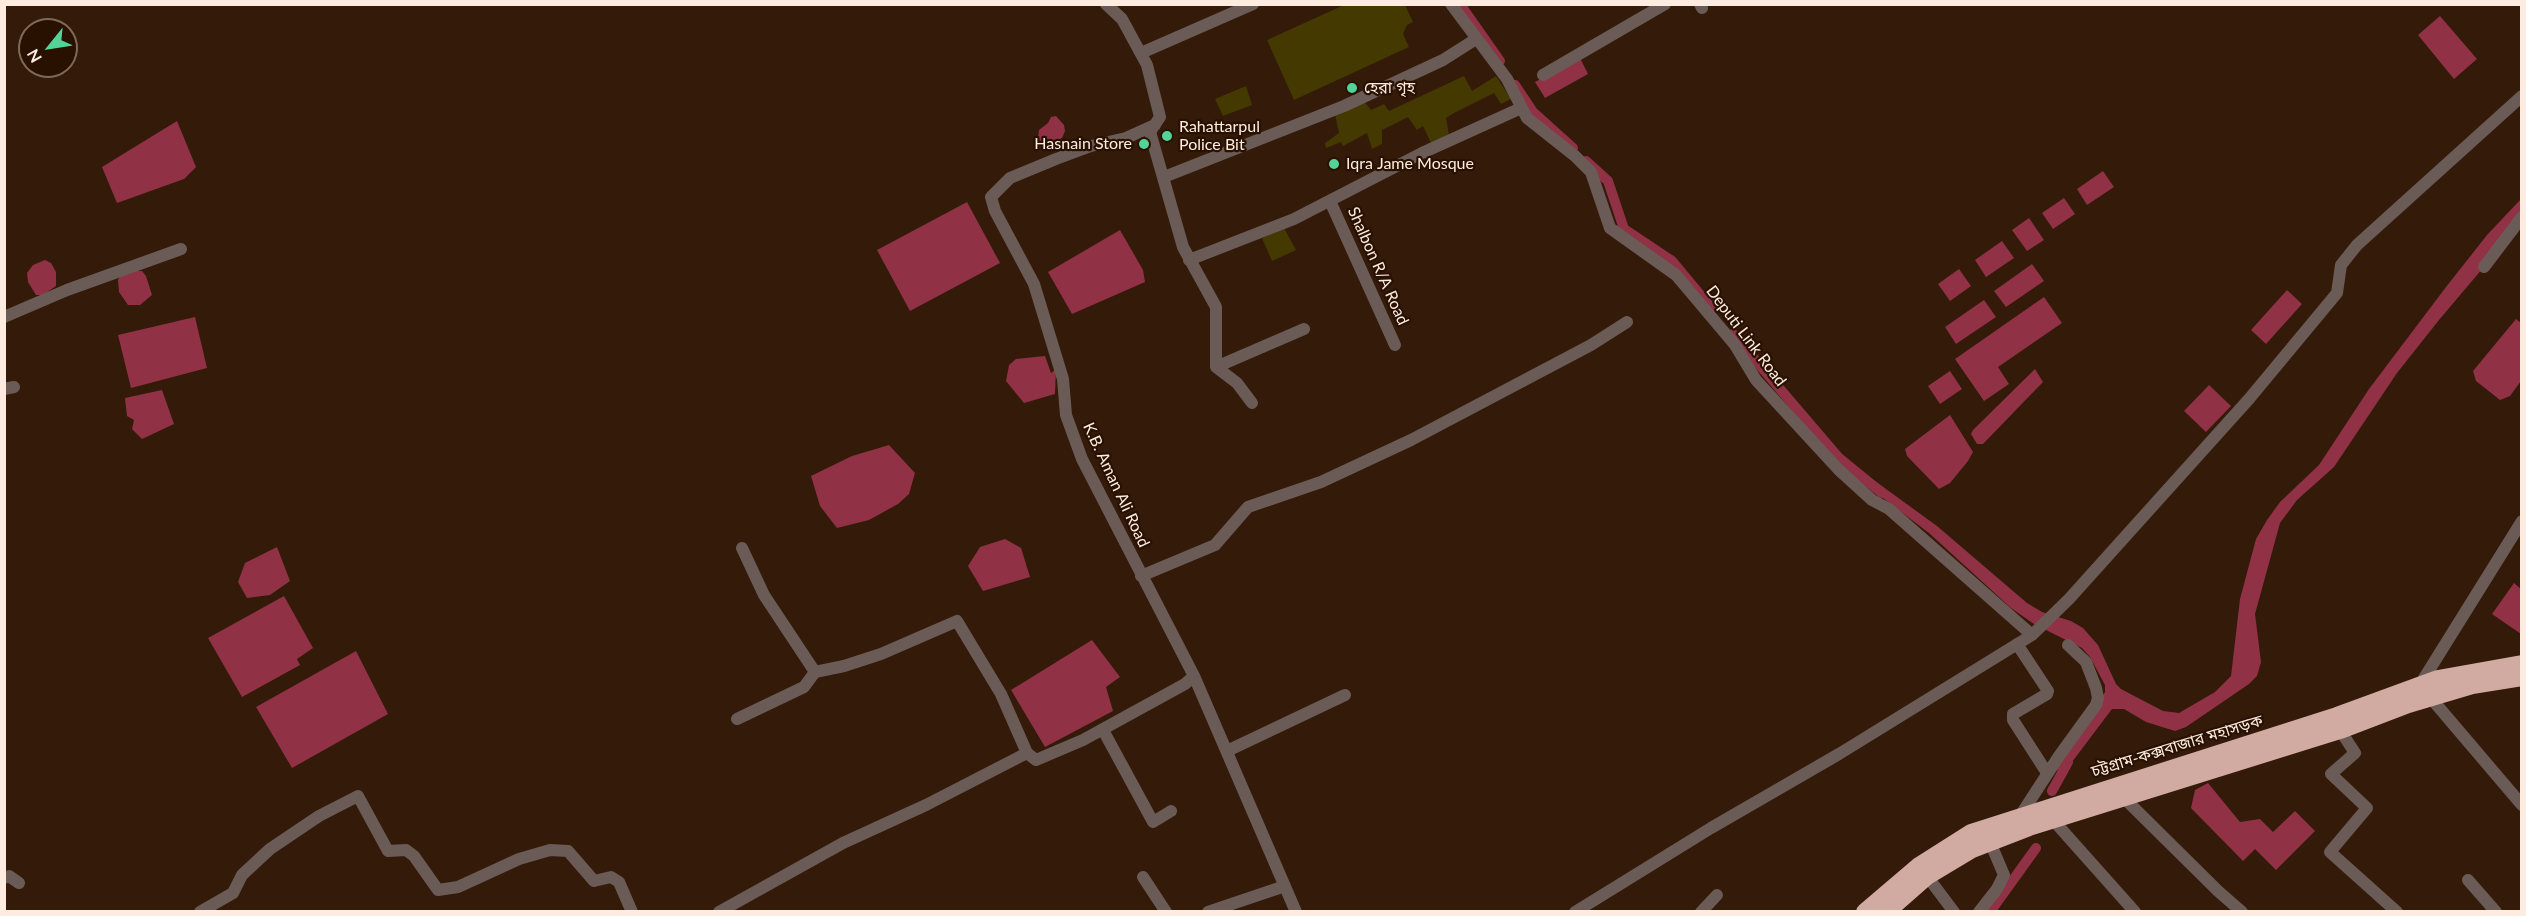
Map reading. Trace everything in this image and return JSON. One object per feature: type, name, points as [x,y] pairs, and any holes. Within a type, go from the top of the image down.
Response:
[{"type":"highway","name":"চট্টগ্রাম-কক্সবাজার মহাসড়ক","points":[[1886,912],[1927,876],[1972,849],[2340,730],[2408,704],[2438,679],[2522,664]]},
{"type":"highway","name":"চট্টগ্রাম-কক্সবাজার মহাসড়ক","points":[[1865,912],[1919,866],[1971,833],[2337,716],[2425,692],[2522,676]]},
{"type":"street","points":[[1106,4],[1122,19],[1141,53],[1158,101],[1160,117],[1150,132],[1189,260],[1216,308],[1216,367]]},
{"type":"street","points":[[1141,53],[1253,4]]},
{"type":"street","name":"Deputi Link Road","points":[[1451,4],[1508,79],[1527,117],[1591,172],[1610,228],[1676,275],[1735,345],[1756,380],[1839,470],[1872,500],[1888,509],[2035,631]]},
{"type":"street","points":[[1543,75],[1665,4]]},
{"type":"street","points":[[1164,177],[1335,110],[1428,67],[1476,39]]},
{"type":"street","points":[[1575,912],[1711,828],[1839,754],[2035,631],[2069,599],[2249,399],[2337,293],[2341,265],[2357,244],[2522,96]]},
{"type":"street","points":[[1189,260],[1294,219],[1422,153],[1519,110]]},
{"type":"street","name":"K.B. Aman Ali Road","points":[[1155,125],[1126,138],[1091,146],[1010,178],[991,197],[995,211],[1034,284],[1063,379],[1066,415],[1082,459],[1194,676],[1296,912]]},
{"type":"street","name":"Shalbon R/A Road","points":[[1330,201],[1395,345]]},
{"type":"street","points":[[2484,267],[2522,217]]},
{"type":"street","points":[[4,317],[67,290],[181,249]]},
{"type":"street","points":[[1141,576],[1215,545],[1248,507],[1321,482],[1411,440],[1591,345],[1627,322]]},
{"type":"street","points":[[1216,367],[1304,329]]},
{"type":"street","points":[[1216,367],[1237,383],[1252,403]]},
{"type":"street","points":[[2522,521],[2425,692],[2522,804]]},
{"type":"street","points":[[742,548],[764,595],[815,672]]},
{"type":"street","points":[[737,719],[804,687],[815,672],[844,666],[881,654],[957,621],[1001,694],[1027,753],[1036,760],[1103,730],[1185,684],[1194,676]]},
{"type":"street","points":[[2017,644],[2048,691],[2047,694],[2013,714],[2013,720],[2048,773]]},
{"type":"street","points":[[2020,816],[2096,705],[2098,698],[2086,662],[2068,645]]},
{"type":"street","points":[[1227,751],[1345,695]]},
{"type":"street","points":[[1103,730],[1153,822],[1171,812]]},
{"type":"street","points":[[2340,730],[2355,753],[2331,774],[2367,808],[2330,852],[2397,912]]},
{"type":"street","points":[[719,912],[843,843],[926,805],[1027,753]]},
{"type":"street","points":[[200,912],[233,893],[242,875],[270,849],[320,816],[358,796],[388,851],[406,850],[414,856],[438,890],[458,887],[519,859],[550,850],[568,850],[594,882],[611,877],[618,882],[632,912]]},
{"type":"street","points":[[2125,799],[2242,912]]},
{"type":"street","points":[[2054,821],[2135,912]]},
{"type":"street","points":[[1979,912],[1997,889],[2004,875],[1990,842]]},
{"type":"street","points":[[4,878],[9,876],[19,883]]},
{"type":"street","points":[[1927,876],[1953,912]]},
{"type":"street","points":[[1143,877],[1166,912]]},
{"type":"street","points":[[2468,880],[2496,912]]},
{"type":"street","points":[[1208,912],[1285,886]]},
{"type":"street","points":[[1701,912],[1717,895]]},
{"type":"shaded area","points":[[1344,5],[1405,5],[1413,22],[1407,25],[1403,34],[1409,47],[1294,100],[1267,40]]},
{"type":"shaded area","points":[[2440,16],[2477,59],[2454,79],[2418,35]]},
{"type":"shaded area","points":[[1580,58],[1588,74],[1545,98],[1535,82]]},
{"type":"shaded area","points":[[1464,76],[1472,91],[1496,76],[1511,99],[1501,104],[1494,93],[1454,113],[1446,118],[1449,135],[1431,143],[1423,126],[1417,130],[1408,117],[1382,130],[1382,144],[1372,149],[1367,133],[1343,146],[1341,142],[1326,148],[1325,143],[1339,133],[1335,114],[1363,100],[1371,110],[1384,104],[1389,111]]},
{"type":"shaded area","points":[[1246,86],[1252,105],[1223,116],[1215,99]]},
{"type":"shaded area","points":[[1056,116],[1064,125],[1065,131],[1062,138],[1047,146],[1037,144],[1039,130],[1048,123],[1051,117]]},
{"type":"shaded area","points":[[177,121],[196,167],[184,179],[117,203],[102,167]]},
{"type":"shaded area","points":[[2103,171],[2114,187],[2087,205],[2077,189]]},
{"type":"shaded area","points":[[2064,198],[2075,214],[2053,229],[2042,213]]},
{"type":"shaded area","points":[[2521,199],[2521,223],[2397,373],[2334,467],[2297,500],[2280,523],[2255,614],[2261,662],[2257,676],[2249,684],[2186,727],[2175,731],[2146,722],[2124,709],[2112,709],[2066,770],[2059,773],[2057,769],[2105,692],[2105,685],[2090,657],[2082,648],[2034,624],[2011,608],[1929,533],[1871,489],[1871,484],[1875,481],[1937,526],[2027,603],[2042,612],[2071,621],[2083,628],[2098,645],[2116,684],[2121,689],[2163,711],[2179,713],[2215,692],[2231,676],[2240,599],[2256,539],[2267,520],[2280,502],[2319,465],[2369,389],[2446,287],[2487,235]]},
{"type":"shaded area","points":[[967,202],[1000,263],[910,311],[877,250]]},
{"type":"shaded area","points":[[2029,218],[2044,240],[2027,251],[2012,230]]},
{"type":"shaded area","points":[[1284,228],[1296,250],[1272,261],[1262,238]]},
{"type":"shaded area","points":[[1120,230],[1143,270],[1145,282],[1072,314],[1048,272]]},
{"type":"shaded area","points":[[2002,241],[2014,258],[1986,277],[1975,260]]},
{"type":"shaded area","points":[[45,260],[51,263],[56,272],[56,286],[43,295],[36,295],[28,282],[27,273],[33,265]]},
{"type":"shaded area","points":[[2032,264],[2044,281],[2006,307],[1994,291]]},
{"type":"shaded area","points":[[1959,269],[1971,286],[1950,301],[1938,284]]},
{"type":"shaded area","points":[[142,271],[146,276],[152,295],[140,305],[128,305],[119,292],[118,280],[120,276]]},
{"type":"shaded area","points":[[2287,290],[2302,304],[2266,344],[2251,330]]},
{"type":"shaded area","points":[[2044,297],[2062,323],[1998,367],[2009,384],[1984,401],[1955,359]]},
{"type":"shaded area","points":[[1984,300],[1996,317],[1956,344],[1945,327]]},
{"type":"shaded area","points":[[195,317],[207,368],[131,388],[118,335]]},
{"type":"shaded area","points":[[2516,319],[2521,323],[2521,381],[2510,396],[2500,400],[2476,381],[2473,371]]},
{"type":"shaded area","points":[[1045,356],[1051,373],[1056,369],[1055,394],[1024,403],[1006,381],[1009,365],[1016,359]]},
{"type":"shaded area","points":[[2035,369],[2043,382],[1983,444],[1977,444],[1971,434],[1973,430]]},
{"type":"shaded area","points":[[1950,371],[1962,389],[1940,404],[1928,386]]},
{"type":"shaded area","points":[[2209,385],[2231,406],[2206,432],[2184,411]]},
{"type":"shaded area","points":[[162,390],[174,424],[142,439],[132,429],[134,420],[127,416],[125,398]]},
{"type":"shaded area","points":[[1950,415],[1973,452],[1950,483],[1939,489],[1907,456],[1905,449]]},
{"type":"shaded area","points":[[889,445],[915,473],[909,494],[898,504],[869,520],[837,528],[820,506],[811,476],[852,456]]},
{"type":"shaded area","points":[[1005,539],[1021,548],[1030,577],[983,591],[968,566],[980,547]]},
{"type":"shaded area","points":[[277,547],[290,581],[270,595],[247,598],[238,582],[245,563]]},
{"type":"shaded area","points":[[2514,583],[2521,589],[2521,634],[2492,614]]},
{"type":"shaded area","points":[[284,596],[313,648],[297,659],[300,665],[242,697],[208,638]]},
{"type":"shaded area","points":[[1092,640],[1120,677],[1106,687],[1113,711],[1045,747],[1011,690]]},
{"type":"shaded area","points":[[356,651],[388,714],[292,768],[256,707]]},
{"type":"shaded area","points":[[2208,783],[2240,822],[2260,819],[2273,832],[2295,811],[2315,831],[2276,870],[2255,849],[2243,861],[2191,808],[2195,790]]},
{"type":"waterway","points":[[1460,4],[1500,61]]},
{"type":"waterway","points":[[1515,85],[1533,112],[1573,148]]},
{"type":"waterway","points":[[1586,161],[1608,181],[1624,229],[1672,261],[1712,309]]},
{"type":"waterway","points":[[1733,334],[1839,458],[1882,493]]},
{"type":"waterway","points":[[2052,791],[2068,762]]},
{"type":"waterway","points":[[1990,912],[2036,848]]},
{"type":"place","name":"হেরা গৃহ","points":[[1352,88]]},
{"type":"place","name":"Rahattarpul Police Bit","points":[[1167,136]]},
{"type":"place","name":"Hasnain Store","points":[[1144,144]]},
{"type":"place","name":"Iqra Jame Mosque","points":[[1334,164]]}]
